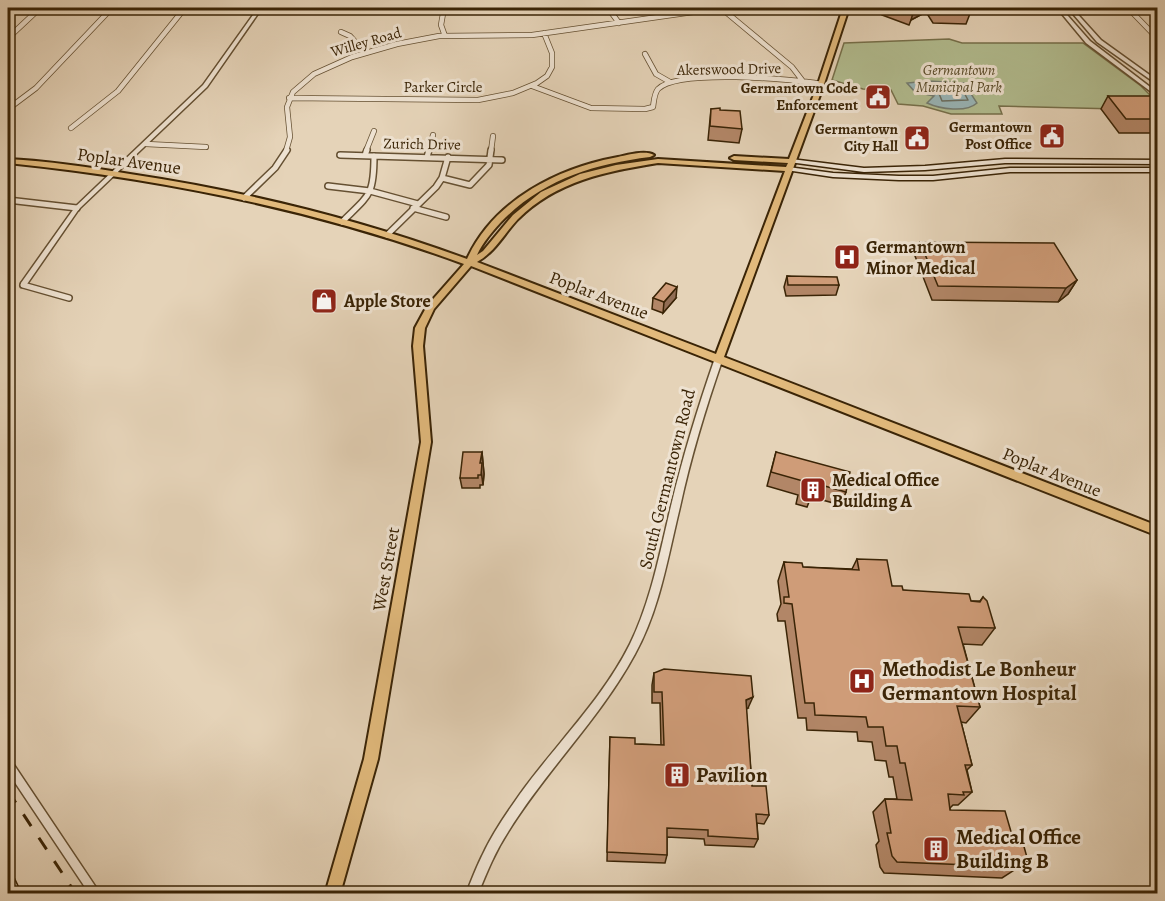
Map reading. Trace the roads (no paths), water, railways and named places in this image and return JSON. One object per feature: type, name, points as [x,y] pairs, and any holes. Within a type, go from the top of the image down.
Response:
[{"type":"main road","name":"South Germantown Road","points":[[719,358],[821,84],[846,8]]},
{"type":"main road","name":"Poplar Avenue","points":[[8,161],[113,174],[244,198],[387,235],[469,263],[719,358],[1158,531]]},
{"type":"main road","points":[[789,165],[833,175],[933,178],[1035,161],[1158,162]]},
{"type":"main road","points":[[1035,161],[1043,166],[1080,170]]},
{"type":"main road","name":"West Street","points":[[332,894],[371,759],[426,442],[418,346],[420,328],[430,308],[469,263],[486,253],[516,217],[544,194],[583,176],[617,166],[658,162],[789,165]]},
{"type":"main road","points":[[1096,162],[1102,170]]},
{"type":"main road","points":[[789,165],[897,170],[1008,165],[1080,170],[1158,170]]},
{"type":"main road","points":[[8,882],[15,894]]},
{"type":"street","points":[[444,8],[441,26],[445,36]]},
{"type":"street","points":[[608,8],[619,23]]},
{"type":"street","points":[[721,8],[792,67],[802,80]]},
{"type":"street","name":"Willey Road","points":[[289,98],[297,87],[314,73],[340,60],[445,36],[544,33],[721,8]]},
{"type":"street","points":[[1059,8],[1088,42],[1158,96]]},
{"type":"street","points":[[1070,8],[1099,41],[1158,84]]},
{"type":"street","points":[[1128,8],[1157,39]]},
{"type":"street","points":[[8,9],[259,10]]},
{"type":"street","points":[[8,38],[39,9]]},
{"type":"street","points":[[8,109],[36,88],[112,9]]},
{"type":"street","points":[[71,128],[118,91],[184,9]]},
{"type":"street","points":[[69,298],[23,285],[77,208],[205,86],[259,10]]},
{"type":"street","points":[[341,32],[350,36],[365,53]]},
{"type":"street","name":"Parker Circle","points":[[289,98],[478,100],[512,94],[532,86],[548,72],[553,63],[553,56],[544,33]]},
{"type":"street","points":[[645,54],[656,74],[670,82]]},
{"type":"street","name":"Akerswood Drive","points":[[532,86],[591,108],[653,107],[656,92],[670,82],[698,79],[802,80],[821,84]]},
{"type":"street","points":[[244,198],[279,163],[286,150],[289,140],[286,109],[289,98]]},
{"type":"street","points":[[365,155],[374,131]]},
{"type":"street","points":[[427,157],[433,135]]},
{"type":"street","points":[[442,178],[470,185],[489,165],[493,136]]},
{"type":"street","points":[[146,144],[206,147]]},
{"type":"street","name":"Zurich Drive","points":[[340,155],[502,160]]},
{"type":"street","points":[[342,222],[370,191],[374,176],[372,165],[374,156]]},
{"type":"street","points":[[387,235],[442,178],[448,157]]},
{"type":"street","points":[[328,186],[370,191],[446,217]]},
{"type":"street","points":[[8,200],[77,208]]},
{"type":"street","name":"South Germantown Road","points":[[472,894],[489,853],[505,826],[584,722],[622,667],[639,636],[657,587],[692,437],[719,358]]},
{"type":"street","points":[[8,764],[95,894]]},
{"type":"water","points":[[928,81],[964,83],[977,103],[960,109],[932,105],[927,103],[934,96],[915,92],[907,83]]},
{"type":"railway","points":[[8,791],[76,894]]},
{"type":"place","name":"Germantown Code Enforcement","points":[[878,97]]},
{"type":"place","name":"Germantown Post Office","points":[[1052,136]]},
{"type":"place","name":"Germantown City Hall","points":[[917,138]]},
{"type":"place","name":"Germantown Minor Medical","points":[[847,257]]},
{"type":"place","name":"Apple Store","points":[[324,301]]},
{"type":"place","name":"Medical Office Building A","points":[[813,490]]},
{"type":"place","name":"Methodist Le Bonheur Germantown Hospital","points":[[862,681]]},
{"type":"place","name":"Pavilion","points":[[677,775]]},
{"type":"place","name":"Medical Office Building B","points":[[936,849]]},
{"type":"park label","name":"Germantown Municipal Park","points":[[959,78]]}]
